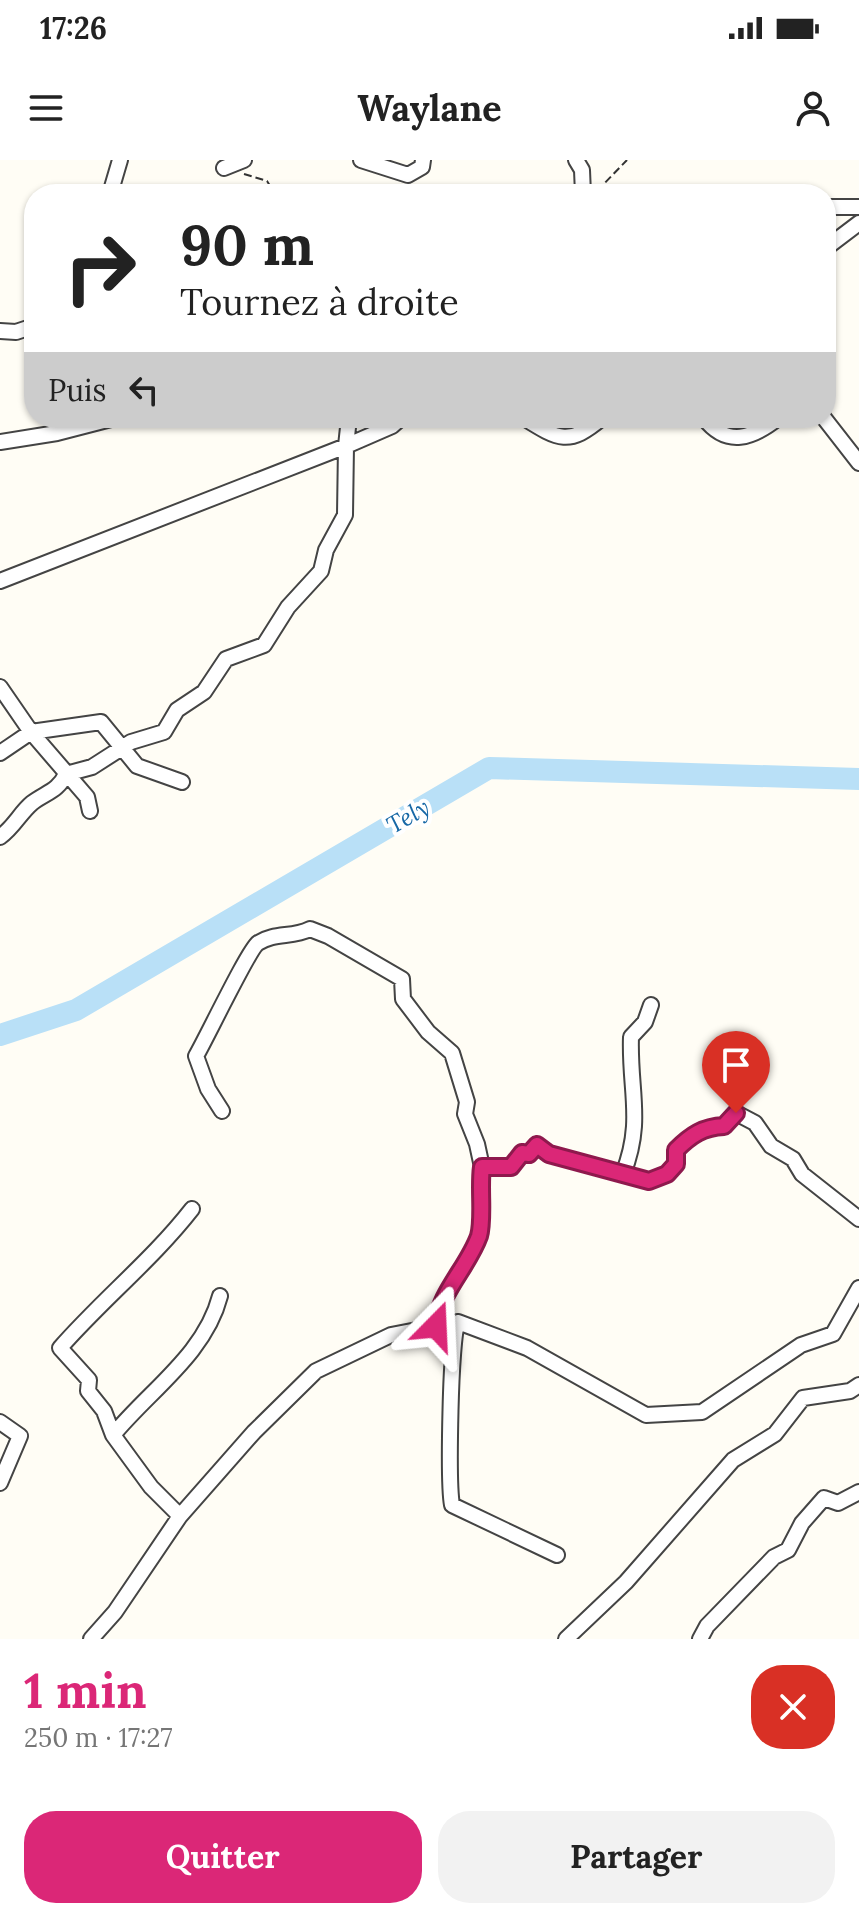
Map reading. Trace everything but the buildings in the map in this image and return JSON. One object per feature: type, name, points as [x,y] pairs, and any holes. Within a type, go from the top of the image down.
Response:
[{"type":"street","points":[[113,184],[120,160]]},
{"type":"street","points":[[224,168],[244,160]]},
{"type":"street","points":[[361,160],[408,175],[422,167],[423,160]]},
{"type":"street","points":[[576,160],[582,170],[583,184]]},
{"type":"street","points":[[836,207],[859,207]]},
{"type":"street","points":[[836,240],[859,223]]},
{"type":"street","points":[[0,331],[24,329]]},
{"type":"street","points":[[0,442],[76,428]]},
{"type":"street","points":[[0,837],[16,825],[31,804],[59,788],[66,774],[92,767],[131,742],[164,732],[177,710],[204,692],[226,659],[264,645],[288,607],[321,571],[326,550],[345,515],[348,428]]},
{"type":"street","points":[[0,581],[387,428]]},
{"type":"street","points":[[543,428],[562,438],[580,437],[590,428]]},
{"type":"street","points":[[712,428],[738,439],[759,434],[766,428]]},
{"type":"street","points":[[832,428],[859,463]]},
{"type":"street","points":[[0,687],[31,732],[87,797],[90,811]]},
{"type":"street","points":[[0,753],[31,732],[101,722],[137,766],[182,782]]},
{"type":"street","points":[[222,1111],[208,1089],[196,1056],[254,945],[274,935],[294,937],[310,929],[328,936],[402,979],[403,999],[428,1032],[452,1053],[467,1102],[465,1114],[482,1167],[481,1231],[470,1260],[438,1310],[436,1326]]},
{"type":"street","points":[[623,1174],[634,1141],[637,1111],[631,1037],[645,1022],[651,1005]]},
{"type":"street","points":[[482,1167],[511,1167],[522,1153],[529,1154],[537,1145],[549,1154],[649,1181],[667,1174],[676,1164],[676,1150],[690,1136],[709,1127],[724,1126],[736,1113],[755,1123],[771,1146],[793,1159],[802,1174],[859,1219]]},
{"type":"street","points":[[180,1516],[151,1487],[113,1435],[104,1411],[88,1391],[89,1380],[60,1348],[147,1255],[171,1235],[192,1209]]},
{"type":"street","points":[[91,1639],[115,1612],[180,1516],[254,1432],[316,1371],[391,1335],[458,1322],[527,1348],[646,1415],[702,1412],[801,1345],[833,1334],[859,1288]]},
{"type":"street","points":[[113,1435],[202,1339],[214,1319],[220,1296]]},
{"type":"street","points":[[458,1322],[452,1331],[450,1386],[452,1505],[557,1555]]},
{"type":"street","points":[[566,1639],[626,1582],[733,1460],[775,1434],[803,1398],[850,1391],[859,1385]]},
{"type":"street","points":[[0,1422],[20,1436],[0,1483]]},
{"type":"street","points":[[700,1639],[707,1626],[774,1557],[788,1550],[802,1523],[824,1498],[838,1503],[859,1492]]},
{"type":"path","points":[[603,184],[627,160]]},
{"type":"path","points":[[224,168],[269,184]]},
{"type":"waterway","name":"Tely","points":[[0,1035],[76,1010],[489,768],[859,779]]},
{"type":"route","points":[[436,1326],[438,1310],[470,1260],[481,1231],[479,1189],[482,1167],[511,1167],[522,1153],[529,1154],[537,1145],[549,1154],[649,1181],[667,1174],[676,1164],[676,1150],[690,1136],[709,1127],[724,1126],[736,1113]]}]
